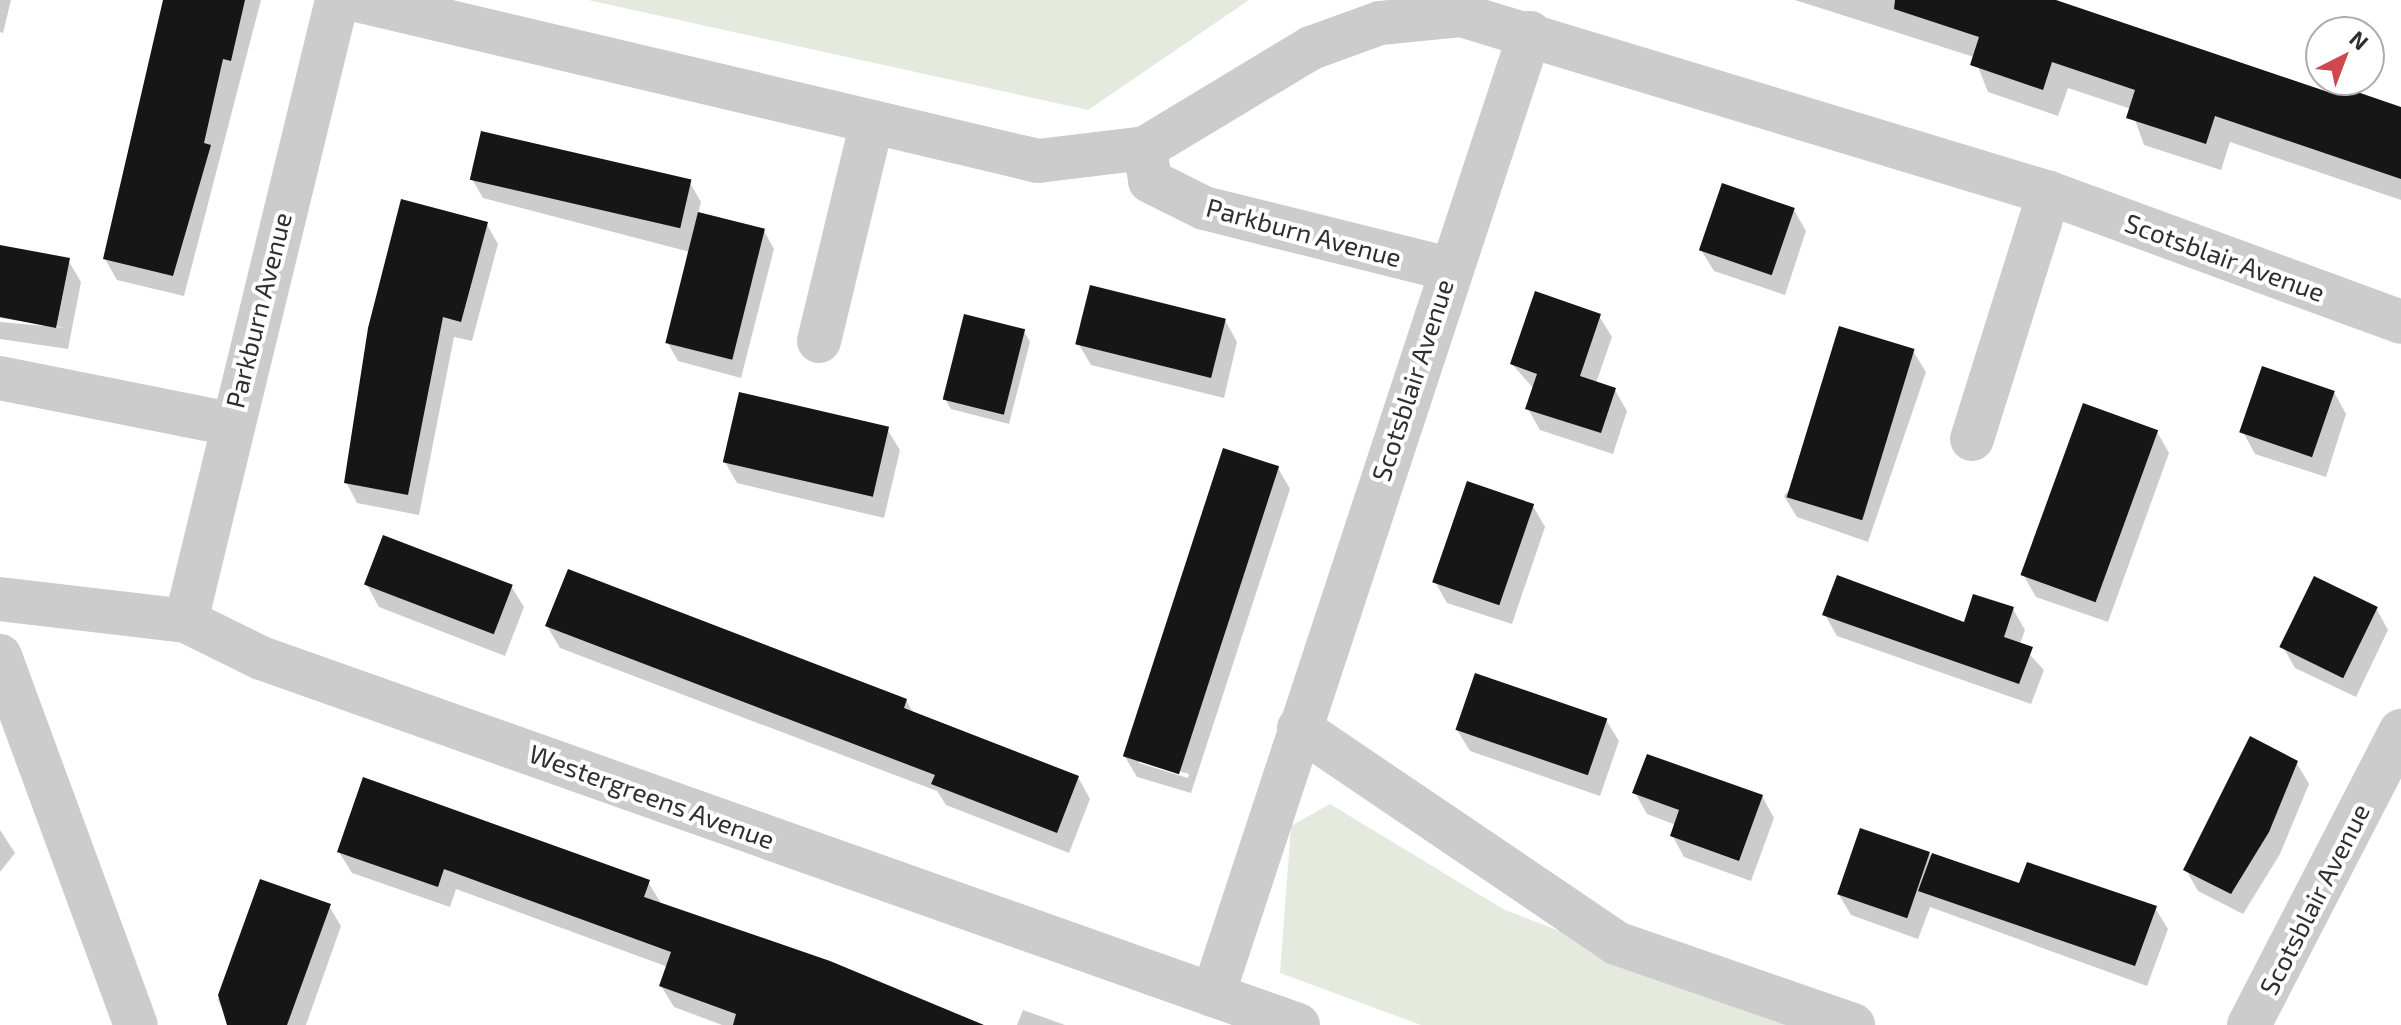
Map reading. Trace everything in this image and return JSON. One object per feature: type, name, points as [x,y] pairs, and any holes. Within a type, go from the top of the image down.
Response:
[{"type":"street","name":"Parkburn Avenue","points":[[186,621],[230,424],[337,0]]},
{"type":"street","points":[[357,0],[1038,161],[1145,148],[1311,48],[1380,12]]},
{"type":"street","name":"Scotsblair Avenue","points":[[1380,12],[1461,15],[1530,33],[2049,193],[2401,322]]},
{"type":"street","name":"Scotsblair Avenue","points":[[1213,995],[1448,269],[1530,33]]},
{"type":"street","points":[[819,341],[872,122]]},
{"type":"street","name":"Parkburn Avenue","points":[[1145,148],[1150,181],[1204,208],[1448,269]]},
{"type":"street","points":[[1972,439],[2049,193]]},
{"type":"street","points":[[0,378],[230,424]]},
{"type":"street","name":"Westergreens Avenue","points":[[0,599],[186,621],[261,658],[1298,1025]]},
{"type":"street","points":[[0,656],[136,1025]]},
{"type":"street","points":[[1299,728],[1616,943],[1853,1025]]},
{"type":"street","name":"Scotsblair Avenue","points":[[2249,1025],[2401,731]]},
{"type":"shaded area","points":[[588,0],[1249,0],[1088,110]]},
{"type":"shaded area","points":[[1330,804],[1503,909],[1801,1025],[1421,1025],[1280,973],[1291,826]]},
{"type":"building","points":[[163,0],[245,0],[231,61],[223,59],[204,143],[211,145],[173,276],[103,259]]},
{"type":"building","points":[[1895,0],[2056,0],[2305,84],[2305,96],[2369,96],[2401,107],[2401,179],[2215,116],[2206,144],[2126,118],[2135,90],[2052,62],[2043,90],[1970,65],[1979,37],[1894,9]]},
{"type":"building","points":[[481,131],[691,180],[680,228],[470,180]]},
{"type":"building","points":[[1722,183],[1795,208],[1772,275],[1699,250]]},
{"type":"building","points":[[401,199],[488,222],[461,322],[443,317],[408,495],[344,483],[368,328]]},
{"type":"building","points":[[698,212],[765,229],[732,360],[665,343]]},
{"type":"building","points":[[0,245],[70,258],[56,328],[0,317]]},
{"type":"building","points":[[1090,285],[1226,319],[1211,378],[1075,344]]},
{"type":"building","points":[[1535,291],[1601,314],[1580,376],[1616,388],[1601,433],[1525,409],[1537,374],[1510,364]]},
{"type":"building","points":[[964,314],[1025,329],[1004,415],[943,399]]},
{"type":"building","points":[[1839,326],[1915,349],[1862,520],[1787,497]]},
{"type":"building","points":[[2262,366],[2335,391],[2312,457],[2239,432]]},
{"type":"building","points":[[739,392],[889,427],[873,497],[723,462]]},
{"type":"building","points":[[2083,403],[2158,430],[2096,602],[2020,575]]},
{"type":"building","points":[[1223,448],[1279,466],[1179,774],[1123,756]]},
{"type":"building","points":[[1467,481],[1534,504],[1499,605],[1432,582]]},
{"type":"building","points":[[383,535],[513,585],[494,634],[364,584]]},
{"type":"building","points":[[568,569],[907,699],[904,708],[1079,776],[1057,833],[931,784],[935,775],[545,626]]},
{"type":"building","points":[[1837,575],[1964,622],[1973,594],[2014,607],[2004,637],[2033,647],[2019,684],[1822,615]]},
{"type":"building","points":[[2314,576],[2378,607],[2343,678],[2279,647]]},
{"type":"building","points":[[1475,673],[1607,719],[1588,775],[1455,730]]},
{"type":"building","points":[[2250,736],[2298,761],[2269,832],[2231,894],[2183,870]]},
{"type":"building","points":[[1647,754],[1763,795],[1739,861],[1670,836],[1679,810],[1632,793]]},
{"type":"building","points":[[363,777],[650,880],[644,897],[830,961],[984,1025],[733,1025],[736,1014],[659,986],[671,952],[444,869],[438,887],[337,852]]},
{"type":"building","points":[[1860,828],[1930,852],[1907,918],[1837,894]]},
{"type":"building","points":[[1932,853],[2019,883],[2027,862],[2157,906],[2135,966],[1918,891]]},
{"type":"building","points":[[260,879],[331,904],[287,1025],[227,1025],[218,995]]}]
